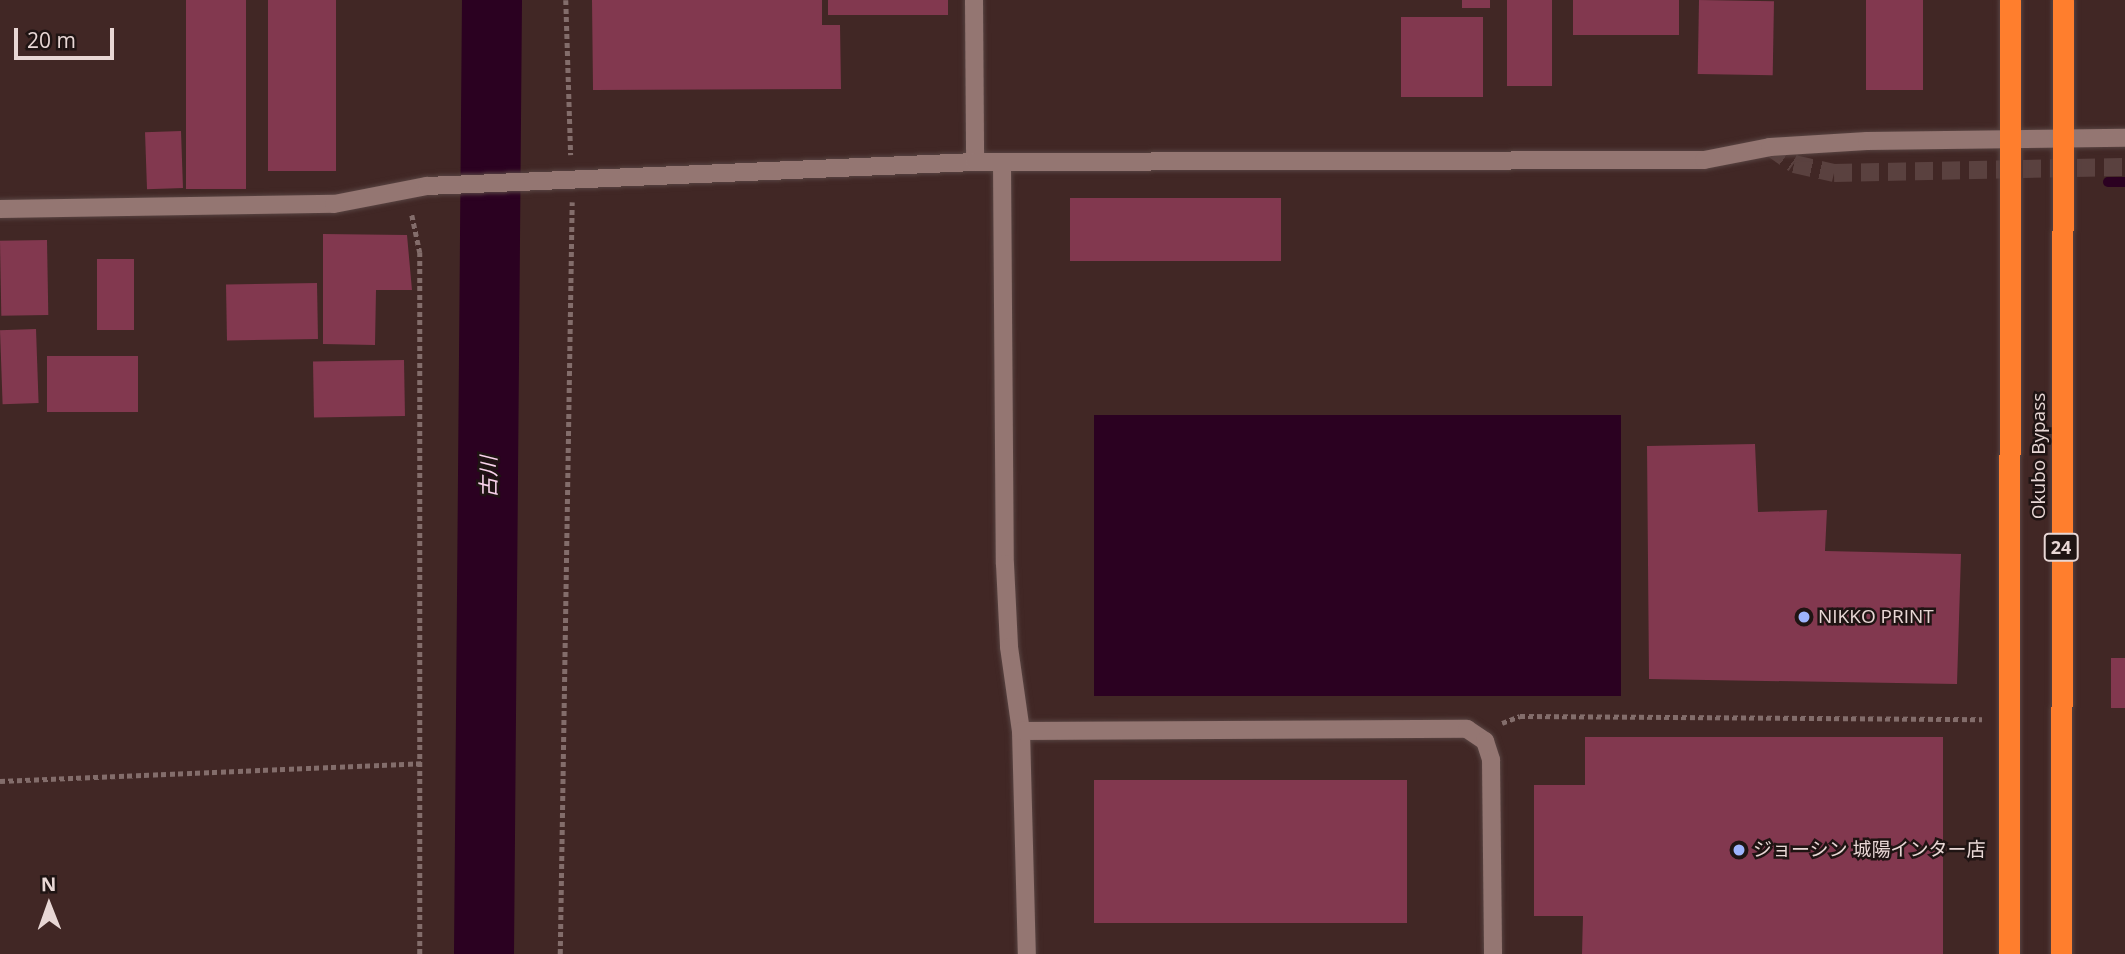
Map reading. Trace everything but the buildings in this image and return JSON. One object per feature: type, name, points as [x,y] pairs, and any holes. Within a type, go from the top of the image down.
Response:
[{"type":"highway","name":"Okubo Bypass","points":[[2009,954],[2010,0]]},
{"type":"highway","name":"Okubo Bypass","points":[[2061,954],[2063,0]]},
{"type":"street","points":[[974,0],[975,162]]},
{"type":"street","points":[[0,209],[334,204],[427,186],[975,162],[1704,160],[1770,147],[1867,141],[2062,141],[2125,138]]},
{"type":"street","points":[[1002,163],[1005,564],[1009,648],[1021,731],[1027,954]]},
{"type":"street","points":[[1021,731],[1443,727],[1475,733],[1489,748],[1491,760],[1493,954]]},
{"type":"path","points":[[560,954],[566,0]]},
{"type":"path","points":[[406,190],[420,252],[420,954]]},
{"type":"path","points":[[1475,733],[1520,716],[2010,718]]},
{"type":"path","points":[[0,780],[422,763]]},
{"type":"shaded area","points":[[1094,415],[1621,415],[1621,696],[1094,696]]},
{"type":"waterway","name":"古川","points":[[484,954],[492,0]]},
{"type":"waterway","points":[[2108,182],[2125,182]]},
{"type":"tunnel","points":[[1770,147],[1794,164],[1834,173],[2125,167]]},
{"type":"place","name":"NIKKO PRINT","points":[[1804,617]]},
{"type":"place","name":"ジョーシン 城陽インター店","points":[[1739,850]]}]
